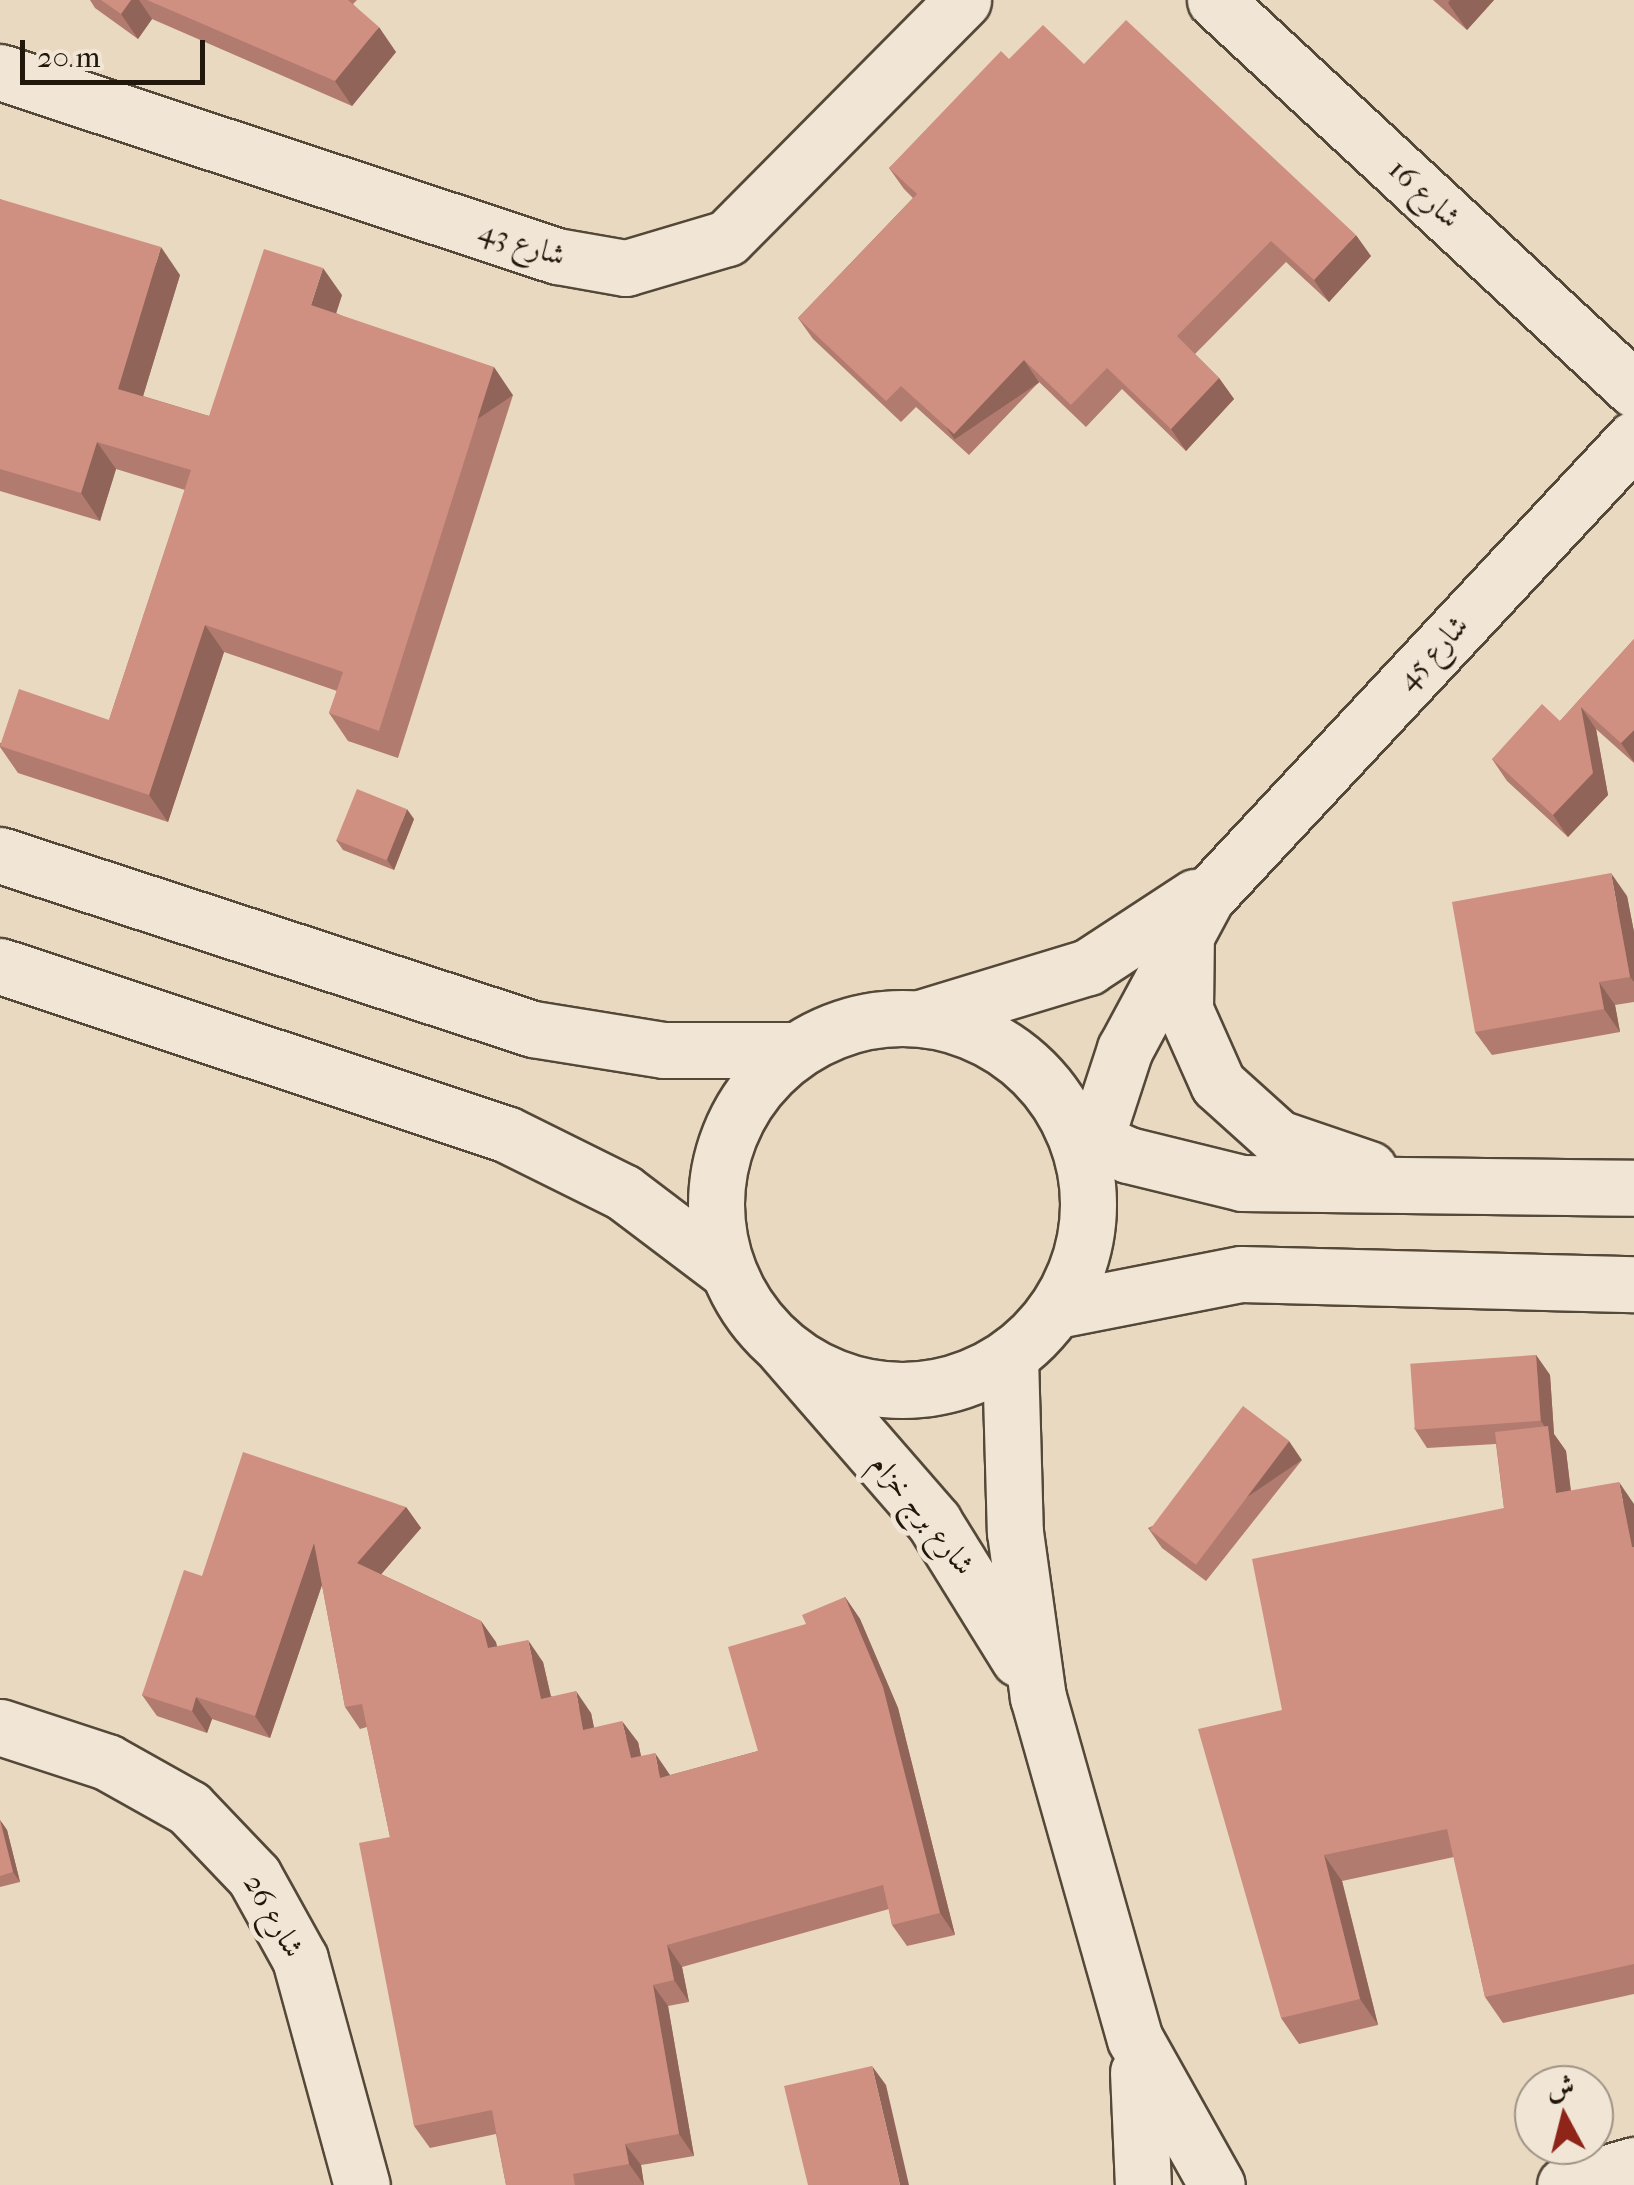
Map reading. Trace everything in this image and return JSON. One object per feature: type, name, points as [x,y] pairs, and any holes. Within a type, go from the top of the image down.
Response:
[{"type":"street","name":"شارع 43","points":[[0,72],[556,256],[626,268],[728,238],[963,0]]},
{"type":"street","name":"شارع 16","points":[[1215,0],[1634,389]]},
{"type":"street","name":"شارع 45","points":[[1056,1310],[1086,1242],[1085,1146],[1125,1049],[1186,929],[1232,866],[1634,439]]},
{"type":"street","points":[[0,855],[533,1028],[664,1050],[797,1050]]},
{"type":"street","name":"شارع 45","points":[[920,1018],[1088,967],[1232,866]]},
{"type":"street","points":[[1186,929],[1181,970],[1193,1036],[1245,1114],[1316,1154],[1430,1186]]},
{"type":"street","points":[[0,966],[506,1134],[623,1192],[726,1270]]},
{"type":"street","points":[[726,1270],[717,1172],[760,1082],[797,1050],[856,1023],[920,1018],[976,1032],[1024,1062],[1085,1146],[1242,1183],[1634,1188]]},
{"type":"street","name":"شارع برج خزام","points":[[726,1270],[783,1348],[934,1522],[992,1606],[1038,1697]]},
{"type":"street","points":[[783,1348],[817,1370],[894,1391],[936,1388],[1010,1357],[1056,1310],[1241,1274],[1634,1284]]},
{"type":"street","name":"شارع برج خزام","points":[[1010,1357],[1015,1532],[1038,1697],[1135,2039],[1143,2185]]},
{"type":"street","name":"شارع 26","points":[[0,1727],[107,1762],[188,1808],[254,1876],[300,1958],[362,2185]]},
{"type":"street","name":"شارع برج خزام","points":[[1135,2039],[1217,2185]]},
{"type":"street","points":[[1564,2185],[1634,2166]]},
{"type":"building","points":[[101,0],[131,0],[121,14]]},
{"type":"building","points":[[147,0],[348,0],[379,27],[335,81]]},
{"type":"building","points":[[1126,20],[1356,235],[1314,280],[1271,241],[1177,336],[1219,378],[1171,429],[1107,368],[1071,405],[1024,360],[954,434],[901,386],[886,401],[798,318],[917,194],[889,168],[1001,51],[1009,59],[1043,25],[1084,64]]},
{"type":"building","points":[[0,199],[161,247],[118,389],[209,416],[264,249],[323,268],[311,305],[494,367],[379,731],[329,713],[343,672],[205,625],[149,795],[0,746],[19,689],[109,720],[191,470],[97,442],[81,493],[0,469]]},
{"type":"building","points":[[1634,639],[1634,730],[1621,743],[1581,707],[1593,773],[1553,815],[1492,759],[1542,704],[1560,721]]},
{"type":"building","points":[[357,789],[407,809],[386,860],[336,840]]},
{"type":"building","points":[[1611,873],[1630,977],[1599,982],[1604,1009],[1475,1032],[1452,902]]},
{"type":"building","points":[[1536,1355],[1541,1421],[1415,1430],[1410,1364]]},
{"type":"building","points":[[1243,1406],[1289,1441],[1196,1565],[1150,1530]]},
{"type":"building","points":[[1548,1426],[1556,1493],[1619,1482],[1634,1547],[1634,1964],[1485,1997],[1447,1829],[1324,1855],[1360,1999],[1281,2018],[1198,1729],[1282,1710],[1252,1559],[1504,1508],[1495,1432]]},
{"type":"building","points":[[243,1452],[406,1507],[357,1563],[481,1621],[488,1648],[528,1640],[541,1699],[576,1691],[583,1730],[622,1721],[631,1758],[655,1753],[660,1778],[758,1751],[728,1647],[806,1624],[802,1615],[845,1597],[883,1687],[940,1913],[892,1925],[883,1885],[667,1945],[674,1980],[653,1985],[679,2134],[625,2144],[629,2164],[573,2174],[575,2185],[506,2185],[492,2110],[414,2126],[359,1843],[390,1837],[362,1704],[345,1707],[314,1543],[255,1716],[196,1697],[192,1711],[142,1695],[184,1570],[202,1576]]},
{"type":"building","points":[[0,1820],[13,1872],[0,1876]]},
{"type":"building","points":[[872,2066],[900,2185],[808,2185],[784,2086]]}]
